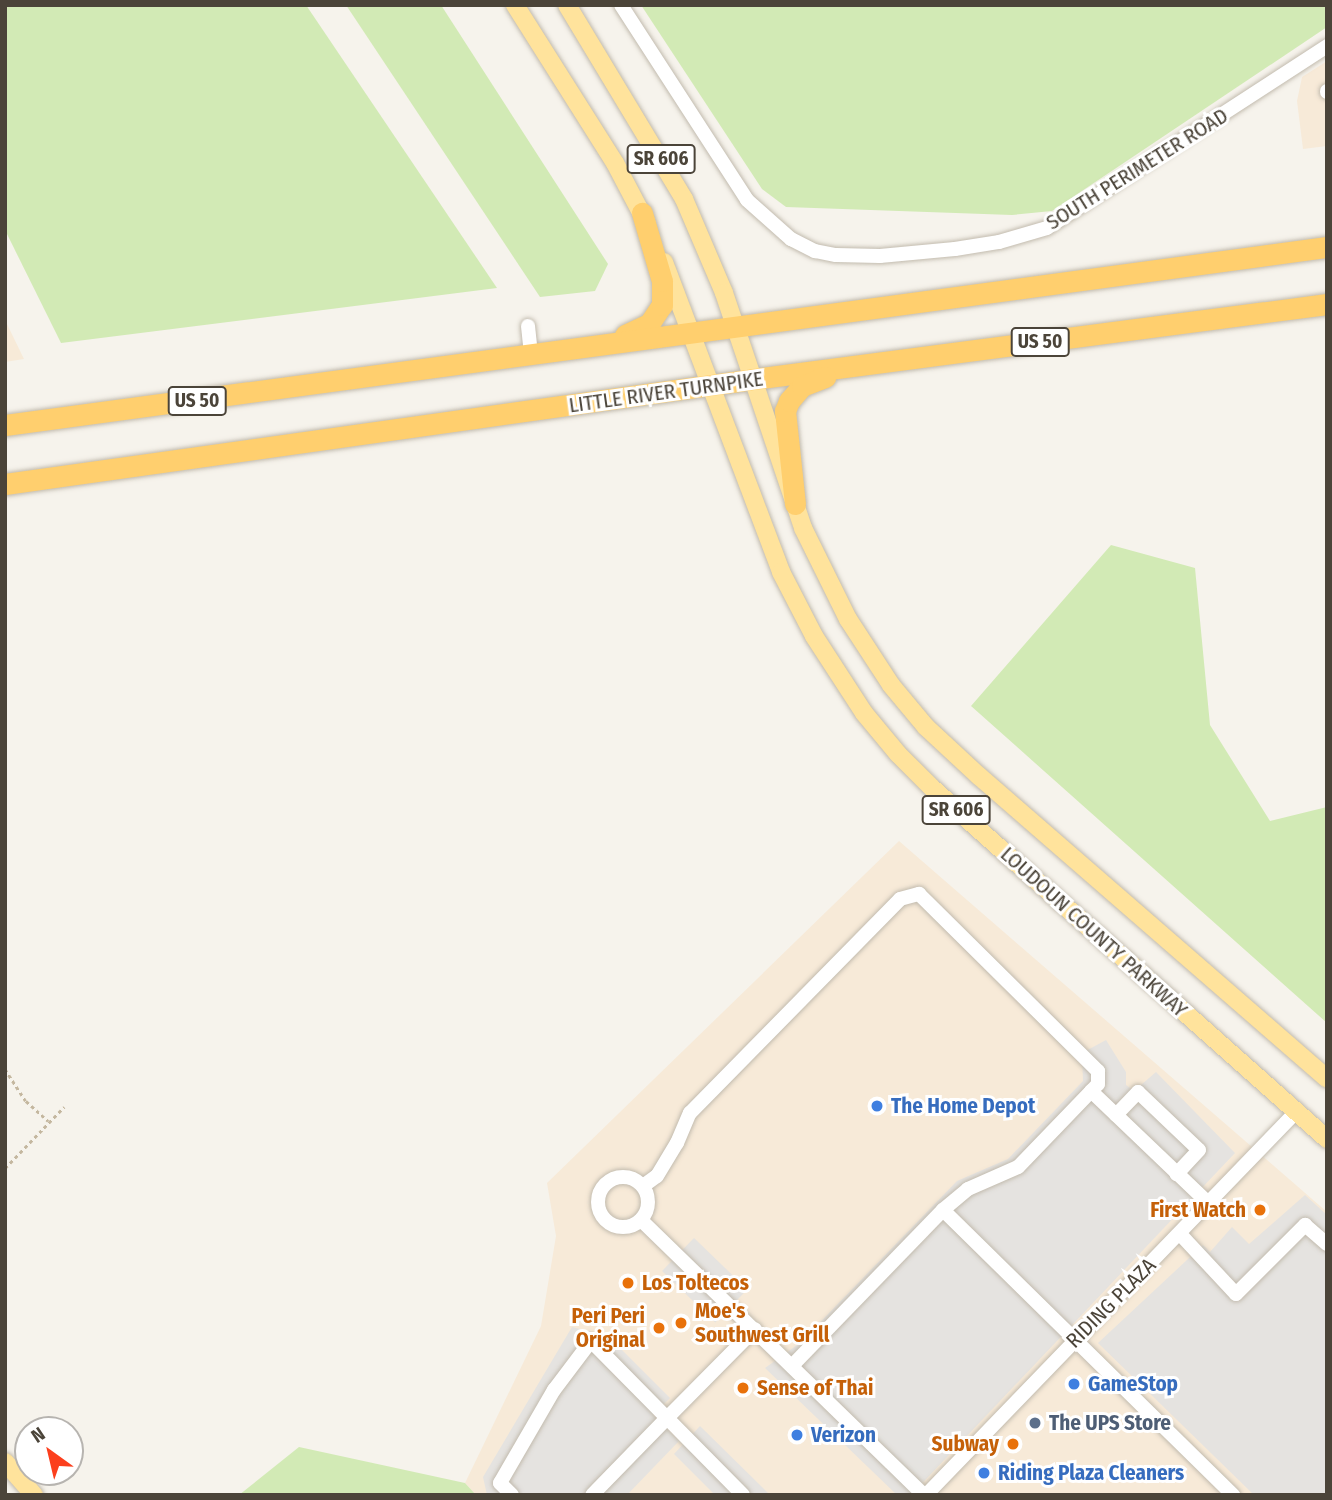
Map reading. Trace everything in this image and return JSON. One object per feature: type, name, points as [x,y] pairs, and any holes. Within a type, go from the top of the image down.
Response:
[{"type":"highway","points":[[591,345],[639,330],[657,315],[662,305],[662,281],[642,213]]},
{"type":"highway","name":"US 50","points":[[5,425],[734,324],[1327,247]]},
{"type":"highway","name":"LITTLE RIVER TURNPIKE","points":[[5,484],[753,379],[1327,304]]},
{"type":"highway","points":[[795,504],[785,426],[789,401],[802,386],[811,382],[877,363]]},
{"type":"main road","name":"LOUDOUN COUNTY PARKWAY","points":[[515,5],[615,163],[642,213],[691,331],[768,538],[796,604],[836,672],[873,723],[931,787],[1327,1139]]},
{"type":"main road","name":"LOUDOUN COUNTY PARKWAY","points":[[567,5],[684,199],[712,262],[795,504],[817,560],[848,619],[891,685],[926,727],[979,776],[1327,1078]]},
{"type":"main road","points":[[5,1462],[34,1495]]},
{"type":"lane","name":"SOUTH PERIMETER ROAD","points":[[621,5],[747,200],[772,224],[801,245],[836,255],[931,251],[999,242],[1054,225],[1327,46]]},
{"type":"lane","points":[[528,326],[531,354]]},
{"type":"lane","points":[[643,1186],[657,1176],[677,1143],[690,1113],[900,899],[919,894],[1098,1070],[1098,1084],[1018,1167],[968,1189],[943,1210],[793,1365]]},
{"type":"lane","points":[[1091,1091],[1208,1203]]},
{"type":"lane","points":[[1116,1115],[1138,1092],[1199,1150],[1177,1174]]},
{"type":"lane","name":"RIDING PLAZA","points":[[641,1220],[925,1495],[1296,1112]]},
{"type":"lane","points":[[620,1177],[636,1180],[643,1186],[648,1207],[641,1220],[628,1228],[612,1226],[601,1215],[598,1199],[605,1185],[620,1177]]},
{"type":"lane","points":[[943,1210],[1233,1495]]},
{"type":"lane","points":[[1180,1234],[1236,1294],[1305,1226],[1327,1244]]},
{"type":"lane","points":[[592,1495],[755,1329]]},
{"type":"lane","points":[[512,1495],[500,1483],[554,1390],[591,1341],[743,1495]]},
{"type":"path","points":[[5,1069],[26,1101],[48,1121]]},
{"type":"path","points":[[5,1168],[64,1107]]},
{"type":"shaded area","points":[[1327,61],[1327,146],[1303,149],[1297,101],[1302,77]]},
{"type":"shaded area","points":[[5,320],[24,359],[5,362]]},
{"type":"shaded area","points":[[899,841],[1327,1212],[1327,1495],[476,1495],[465,1483],[541,1326],[556,1236],[547,1183]]},
{"type":"shaded area","points":[[1106,1040],[1126,1072],[1126,1085],[1134,1091],[1156,1072],[1235,1153],[911,1495],[897,1495],[765,1368],[800,1343],[957,1181],[1008,1159],[1083,1081],[1082,1053]]},
{"type":"shaded area","points":[[1305,1195],[1327,1215],[1327,1495],[1254,1495],[1098,1343],[1203,1245],[1210,1252],[1232,1227],[1249,1244]]},
{"type":"shaded area","points":[[694,1238],[747,1289],[715,1322],[662,1271]]},
{"type":"shaded area","points":[[572,1327],[608,1336],[670,1398],[653,1415],[679,1441],[627,1495],[487,1495],[483,1477]]},
{"type":"shaded area","points":[[700,1426],[770,1495],[715,1495],[674,1454]]},
{"type":"green space","points":[[5,5],[306,5],[497,288],[61,343],[5,230]]},
{"type":"green space","points":[[346,5],[441,5],[608,264],[595,291],[540,297]]},
{"type":"green space","points":[[641,5],[1327,5],[1327,27],[1052,211],[1012,215],[786,207],[762,189]]},
{"type":"green space","points":[[1111,545],[1195,568],[1210,725],[1270,821],[1327,807],[1327,1023],[971,706]]},
{"type":"green space","points":[[299,1447],[465,1483],[476,1495],[239,1495]]},
{"type":"place","name":"The Home Depot","points":[[877,1106]]},
{"type":"place","name":"First Watch","points":[[1260,1210]]},
{"type":"place","name":"Los Toltecos","points":[[628,1283]]},
{"type":"place","name":"Moe's Southwest Grill","points":[[681,1323]]},
{"type":"place","name":"Peri Peri Original","points":[[659,1328]]},
{"type":"place","name":"GameStop","points":[[1074,1384]]},
{"type":"place","name":"Sense of Thai","points":[[743,1388]]},
{"type":"place","name":"The UPS Store","points":[[1035,1423]]},
{"type":"place","name":"Verizon","points":[[797,1435]]},
{"type":"place","name":"Subway","points":[[1013,1444]]},
{"type":"place","name":"Riding Plaza Cleaners","points":[[984,1473]]}]
